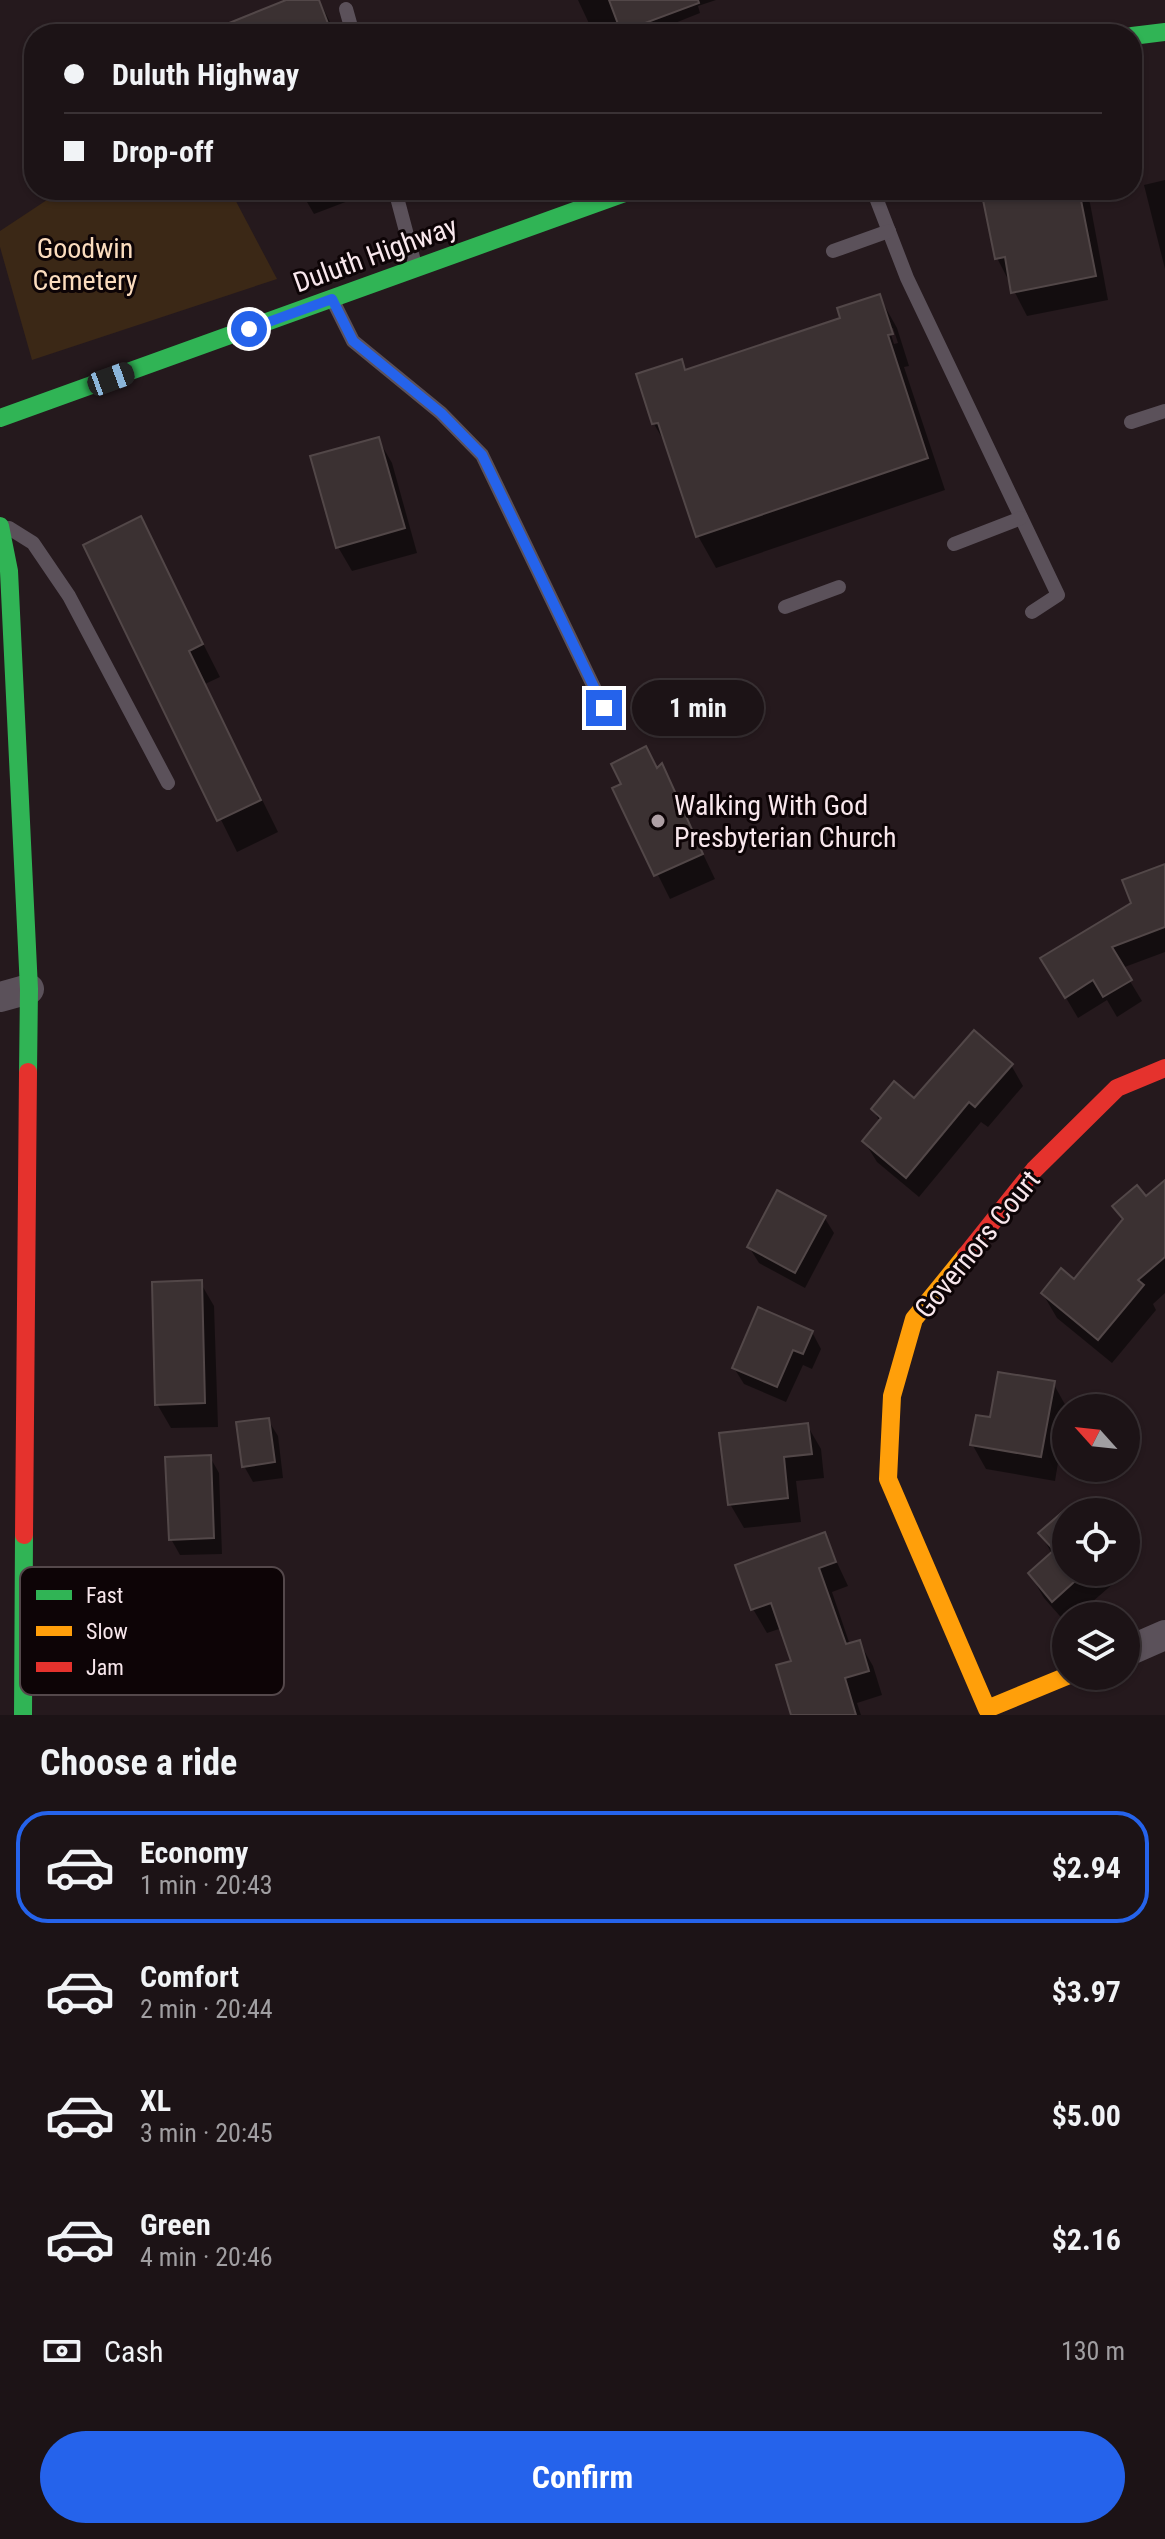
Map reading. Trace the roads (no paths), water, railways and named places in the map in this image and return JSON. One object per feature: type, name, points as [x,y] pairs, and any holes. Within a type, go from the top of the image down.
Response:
[{"type":"street","points":[[1142,35],[1165,32]]},
{"type":"street","name":"Duluth Highway","points":[[0,418],[605,200]]},
{"type":"street","points":[[0,525],[29,989],[12,1487],[20,1653]]},
{"type":"street","points":[[0,997],[29,989]]},
{"type":"street","name":"Governors Court","points":[[1052,1682],[987,1709],[888,1479],[892,1396],[914,1319],[1034,1170],[1117,1088],[1165,1068]]},
{"type":"street","points":[[1140,1646],[1165,1635]]},
{"type":"street","points":[[22,1695],[23,1715]]},
{"type":"lane","points":[[346,9],[350,24]]},
{"type":"lane","points":[[398,200],[416,270]]},
{"type":"lane","points":[[574,200],[577,210]]},
{"type":"lane","points":[[877,200],[907,278],[1058,595],[1032,612]]},
{"type":"lane","points":[[833,251],[889,231]]},
{"type":"lane","points":[[332,299],[353,341],[441,413],[482,455],[604,708]]},
{"type":"lane","points":[[1131,422],[1165,411]]},
{"type":"lane","points":[[954,544],[1021,518]]},
{"type":"lane","points":[[0,525],[33,543],[69,596],[168,783]]},
{"type":"lane","points":[[785,607],[839,587]]},
{"type":"place","name":"Walking With God Presbyterian Church","points":[[658,821]]},
{"type":"park label","name":"Goodwin Cemetery","points":[[85,264]]}]
